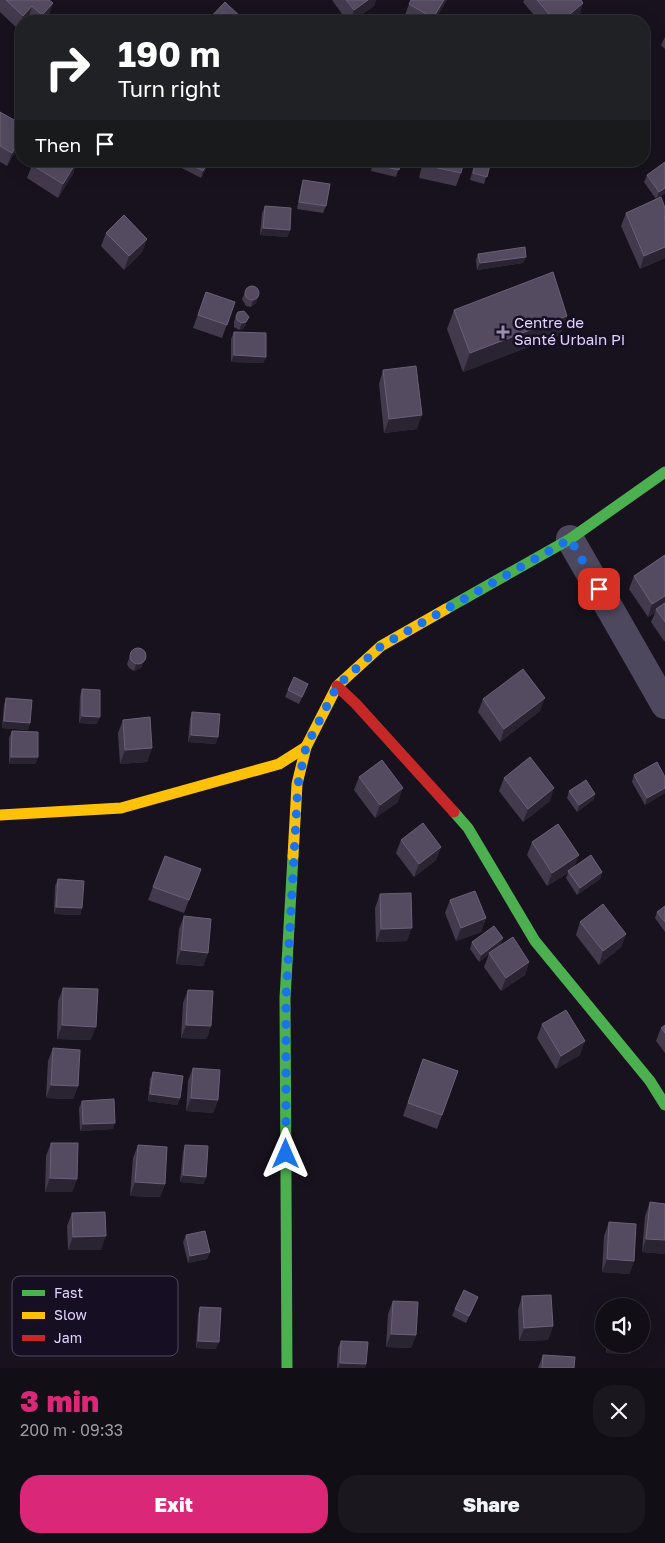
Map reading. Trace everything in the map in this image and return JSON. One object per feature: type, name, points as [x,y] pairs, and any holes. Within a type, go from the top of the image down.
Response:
[{"type":"main road","points":[[287,1368],[286,998],[298,784],[306,747],[337,686],[381,646],[570,539],[665,472]]},
{"type":"main road","points":[[337,686],[356,704],[468,828],[535,941],[650,1081],[665,1105]]},
{"type":"main road","points":[[0,815],[121,808],[279,764],[306,747]]},
{"type":"street","points":[[570,539],[665,705]]},
{"type":"building","points":[[6,0],[49,0],[53,3],[42,15],[32,6],[22,15]]},
{"type":"building","points":[[346,0],[368,0],[354,10]]},
{"type":"building","points":[[411,0],[444,0],[435,15],[428,15],[409,4]]},
{"type":"building","points":[[537,0],[581,0],[583,3],[569,15],[550,15]]},
{"type":"building","points":[[225,2],[239,15],[213,15]]},
{"type":"building","points":[[0,112],[15,121],[15,148],[12,153],[0,146]]},
{"type":"building","points":[[665,162],[665,188],[659,192],[647,175]]},
{"type":"building","points":[[35,167],[73,167],[63,184]]},
{"type":"building","points":[[195,167],[205,167],[203,171]]},
{"type":"building","points":[[386,167],[400,167],[399,170]]},
{"type":"building","points":[[433,167],[462,167],[461,173]]},
{"type":"building","points":[[474,167],[490,167],[487,177],[473,173]]},
{"type":"building","points":[[303,180],[330,184],[326,206],[299,202]]},
{"type":"building","points":[[661,197],[665,208],[665,247],[644,256],[626,213]]},
{"type":"building","points":[[265,206],[291,208],[290,230],[263,228]]},
{"type":"building","points":[[124,215],[147,239],[129,256],[106,233]]},
{"type":"building","points":[[525,247],[526,257],[480,263],[478,254]]},
{"type":"building","points":[[553,272],[567,316],[470,353],[454,310]]},
{"type":"building","points":[[252,286],[257,288],[259,293],[257,298],[252,300],[247,298],[245,293],[247,288]]},
{"type":"building","points":[[206,292],[235,302],[227,325],[198,315]]},
{"type":"building","points":[[244,311],[249,317],[246,322],[242,323],[237,320],[236,316],[238,312]]},
{"type":"building","points":[[234,332],[266,333],[266,357],[234,355]]},
{"type":"building","points":[[416,366],[422,415],[389,419],[383,370]]},
{"type":"building","points":[[665,555],[665,596],[652,604],[634,576]]},
{"type":"building","points":[[665,603],[665,622],[656,609]]},
{"type":"building","points":[[138,648],[146,656],[138,664],[130,656]]},
{"type":"building","points":[[523,669],[545,698],[504,729],[483,699]]},
{"type":"building","points":[[294,677],[308,684],[302,697],[288,690]]},
{"type":"building","points":[[82,689],[100,690],[100,717],[82,716]]},
{"type":"building","points":[[6,698],[32,700],[30,723],[4,721]]},
{"type":"building","points":[[192,712],[220,714],[218,737],[191,735]]},
{"type":"building","points":[[150,717],[152,748],[125,750],[123,720]]},
{"type":"building","points":[[12,731],[38,732],[38,757],[11,757]]},
{"type":"building","points":[[530,757],[554,788],[528,809],[504,778]]},
{"type":"building","points":[[382,760],[403,788],[380,805],[359,777]]},
{"type":"building","points":[[657,762],[665,777],[665,788],[647,798],[634,775]]},
{"type":"building","points":[[586,780],[595,794],[579,805],[569,791]]},
{"type":"building","points":[[423,823],[441,847],[419,864],[401,840]]},
{"type":"building","points":[[558,824],[579,855],[552,873],[532,842]]},
{"type":"building","points":[[591,855],[602,872],[580,888],[568,871]]},
{"type":"building","points":[[165,856],[201,869],[189,900],[153,887]]},
{"type":"building","points":[[58,879],[84,881],[82,908],[56,907]]},
{"type":"building","points":[[475,891],[486,918],[461,928],[450,900]]},
{"type":"building","points":[[411,893],[412,928],[381,929],[380,894]]},
{"type":"building","points":[[603,904],[626,934],[603,951],[580,922]]},
{"type":"building","points":[[665,906],[665,922],[657,912]]},
{"type":"building","points":[[184,916],[211,919],[208,953],[181,950]]},
{"type":"building","points":[[494,926],[503,938],[481,955],[472,942]]},
{"type":"building","points":[[513,937],[529,962],[506,978],[489,953]]},
{"type":"building","points":[[63,988],[98,989],[96,1027],[62,1025]]},
{"type":"building","points":[[188,990],[213,991],[211,1026],[186,1025]]},
{"type":"building","points":[[566,1010],[585,1041],[561,1056],[542,1024]]},
{"type":"building","points":[[665,1025],[665,1033],[661,1028]]},
{"type":"building","points":[[53,1048],[80,1050],[78,1086],[51,1085]]},
{"type":"building","points":[[423,1059],[458,1071],[442,1115],[408,1103]]},
{"type":"building","points":[[193,1068],[220,1070],[218,1100],[191,1098]]},
{"type":"building","points":[[153,1072],[183,1076],[180,1098],[150,1094]]},
{"type":"building","points":[[114,1099],[115,1123],[83,1124],[82,1101]]},
{"type":"building","points":[[51,1143],[78,1143],[77,1179],[50,1178]]},
{"type":"building","points":[[138,1145],[167,1147],[165,1184],[135,1182]]},
{"type":"building","points":[[185,1145],[208,1146],[206,1177],[183,1175]]},
{"type":"building","points":[[650,1202],[665,1204],[665,1240],[646,1239]]},
{"type":"building","points":[[105,1212],[106,1236],[73,1237],[72,1213]]},
{"type":"building","points":[[609,1222],[636,1224],[634,1261],[607,1259]]},
{"type":"building","points":[[205,1231],[210,1252],[190,1256],[186,1235]]},
{"type":"building","points":[[464,1290],[478,1297],[469,1316],[455,1309]]},
{"type":"building","points":[[551,1295],[553,1326],[524,1328],[522,1296]]},
{"type":"building","points":[[393,1301],[418,1302],[416,1335],[391,1334]]},
{"type":"building","points":[[200,1307],[221,1308],[219,1342],[198,1341]]},
{"type":"building","points":[[341,1341],[368,1342],[366,1364],[340,1363]]},
{"type":"building","points":[[543,1355],[575,1357],[574,1368],[542,1368]]},
{"type":"traffic: fast","points":[[446,609],[570,539],[665,472]]},
{"type":"traffic: fast","points":[[454,812],[468,828],[535,941],[650,1081],[665,1105]]},
{"type":"traffic: fast","points":[[287,1368],[285,998],[293,856]]},
{"type":"traffic: slow","points":[[293,856],[297,784],[306,747],[337,686],[381,646],[446,609]]},
{"type":"traffic: slow","points":[[0,815],[121,808],[279,764],[306,747]]},
{"type":"traffic: jam","points":[[337,686],[356,704],[454,812]]},
{"type":"place","name":"Centre de Santé Urbain Pi","points":[[503,332]]},
{"type":"route","points":[[286,1154],[286,998],[298,784],[306,747],[337,686],[381,646],[570,539],[599,589]]}]
